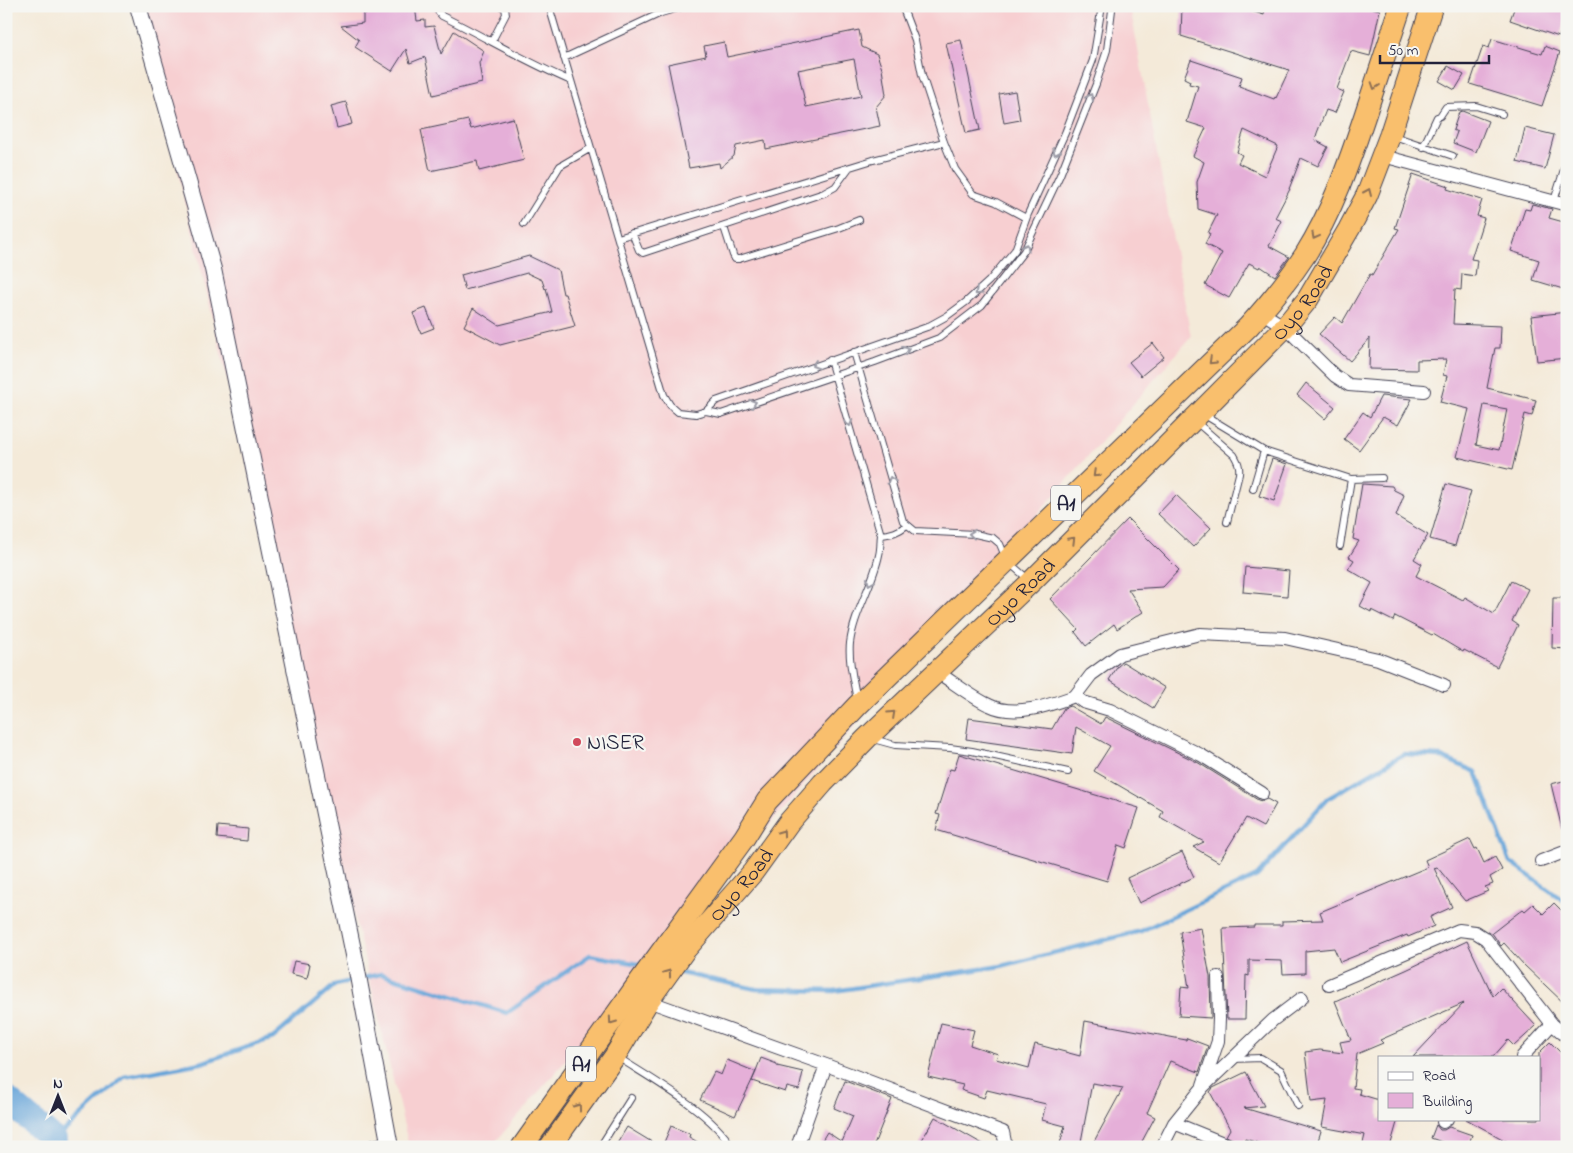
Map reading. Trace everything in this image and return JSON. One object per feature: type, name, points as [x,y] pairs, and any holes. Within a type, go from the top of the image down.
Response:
[{"type":"highway","name":"Oyo Road","points":[[550,1147],[616,1056],[647,993],[658,957],[744,838],[767,801],[858,706],[1248,327],[1288,279],[1306,254],[1340,187],[1402,6]]},
{"type":"highway","name":"Oyo Road","points":[[522,1147],[647,993],[753,872],[789,822],[823,782],[1031,582],[1285,327],[1308,299],[1349,230],[1367,195],[1383,156],[1432,6]]},
{"type":"street","points":[[138,6],[213,269],[355,960],[390,1143]]},
{"type":"street","points":[[1383,156],[1567,204]]},
{"type":"street","points":[[1261,312],[1285,327],[1335,376],[1349,385],[1424,391]]},
{"type":"street","points":[[937,672],[990,706],[1015,711],[1043,707],[1075,696],[1091,674],[1120,654],[1200,634],[1285,638],[1378,659],[1444,685]]},
{"type":"street","points":[[1075,696],[1083,702],[1110,710],[1201,756],[1262,793]]},
{"type":"street","points":[[1541,861],[1567,851]]},
{"type":"street","points":[[1329,986],[1459,930],[1475,932],[1486,939],[1552,1024],[1567,1037]]},
{"type":"street","points":[[1203,1087],[1218,1041],[1218,977]]},
{"type":"street","points":[[647,993],[826,1065],[1003,1132],[1004,1147]]},
{"type":"street","points":[[1162,1147],[1174,1123],[1203,1087],[1273,1020],[1302,998]]},
{"type":"street","points":[[1523,1056],[1552,1024]]},
{"type":"street","points":[[797,1147],[826,1065]]},
{"type":"street","points":[[1174,1123],[1233,1147]]},
{"type":"lane","points":[[436,6],[442,16],[492,41],[539,68],[571,81]]},
{"type":"lane","points":[[492,41],[506,14],[505,8],[501,6]]},
{"type":"lane","points":[[549,6],[664,395],[670,405],[678,412],[696,414],[706,411],[721,414],[939,338],[982,305],[1024,251],[1060,175],[1096,84],[1107,50],[1111,6]]},
{"type":"lane","points":[[564,58],[661,14],[685,6]]},
{"type":"lane","points":[[902,6],[915,40],[922,75],[955,169],[973,194],[996,202],[1026,218]]},
{"type":"lane","points":[[706,411],[716,401],[927,327],[947,316],[966,302],[988,281],[1015,250],[1026,218],[1065,133],[1093,60],[1102,6]]},
{"type":"lane","points":[[1423,147],[1437,117],[1446,108],[1476,106],[1502,114]]},
{"type":"lane","points":[[1390,135],[1452,156]]},
{"type":"lane","points":[[618,238],[849,168],[944,142]]},
{"type":"lane","points":[[524,224],[560,166],[591,148]]},
{"type":"lane","points":[[1554,201],[1567,160]]},
{"type":"lane","points":[[632,233],[639,250],[643,253],[824,194],[835,187],[849,168]]},
{"type":"lane","points":[[724,227],[733,255],[735,259],[739,259],[859,220]]},
{"type":"lane","points":[[854,352],[903,521],[907,526],[915,530],[975,534],[993,538],[1000,544],[1007,561],[1031,582]]},
{"type":"lane","points":[[830,360],[881,535],[880,554],[853,627],[850,644],[849,659],[858,706]]},
{"type":"lane","points":[[1196,416],[1264,451],[1351,479],[1382,478]]},
{"type":"lane","points":[[1196,416],[1234,455],[1240,468],[1227,522]]},
{"type":"lane","points":[[1253,489],[1264,451]]},
{"type":"lane","points":[[1340,546],[1351,479]]},
{"type":"lane","points":[[881,535],[899,532],[907,526]]},
{"type":"lane","points":[[867,738],[895,745],[972,751],[1068,772]]},
{"type":"lane","points":[[616,1056],[691,1106],[716,1126],[732,1147]]},
{"type":"lane","points":[[1231,1059],[1261,1058],[1281,1070],[1298,1106]]},
{"type":"lane","points":[[600,1147],[631,1098]]},
{"type":"lane","points":[[358,1147],[390,1143]]},
{"type":"shaded area","name":"NISER","points":[[139,6],[1130,6],[1191,337],[491,1147],[409,1147]]},
{"type":"building","points":[[401,6],[415,6],[417,21],[425,20],[425,27],[434,26],[441,54],[454,31],[484,51],[479,63],[482,83],[433,95],[425,57],[410,63],[406,49],[392,71],[355,47],[359,40],[341,26],[363,23],[363,14]]},
{"type":"building","points":[[1182,6],[1235,6],[1264,15],[1265,6],[1364,6],[1380,10],[1370,56],[1351,51],[1337,89],[1344,92],[1335,113],[1326,110],[1317,133],[1315,140],[1328,147],[1318,166],[1301,158],[1290,189],[1275,218],[1282,221],[1269,246],[1289,257],[1275,276],[1260,266],[1259,268],[1249,263],[1229,298],[1205,285],[1222,253],[1205,244],[1217,215],[1198,209],[1197,182],[1204,162],[1193,156],[1206,128],[1187,122],[1198,86],[1189,84],[1190,81],[1184,78],[1191,60],[1242,77],[1239,86],[1274,99],[1289,70],[1181,36]],"holes":[[[1244,130],[1278,146],[1265,176],[1238,163],[1242,155],[1237,152]]]},
{"type":"building","points":[[1515,6],[1567,6],[1567,15],[1559,37],[1510,20]]},
{"type":"building","points":[[859,30],[862,47],[877,54],[882,69],[886,95],[876,107],[880,126],[766,149],[765,140],[736,146],[734,156],[720,168],[719,163],[689,168],[668,64],[706,56],[704,46],[724,42],[727,57]],"holes":[[[854,59],[861,96],[806,107],[798,70]]]},
{"type":"building","points":[[1492,39],[1542,54],[1545,46],[1560,52],[1542,106],[1470,84],[1483,46],[1489,48]]},
{"type":"building","points":[[961,40],[980,130],[966,133],[946,43]]},
{"type":"building","points":[[1448,66],[1464,75],[1455,90],[1439,81]]},
{"type":"building","points":[[1015,91],[1020,120],[1004,123],[999,94]]},
{"type":"building","points":[[346,102],[352,124],[337,128],[331,106]]},
{"type":"building","points":[[1462,111],[1488,121],[1476,152],[1453,143],[1457,132],[1453,130],[1459,112]]},
{"type":"building","points":[[513,118],[524,160],[479,171],[477,161],[430,171],[421,130],[468,120],[471,129]]},
{"type":"building","points":[[1525,128],[1554,135],[1545,169],[1517,162]]},
{"type":"building","points":[[1413,174],[1448,186],[1447,189],[1482,200],[1477,216],[1484,218],[1471,259],[1477,260],[1475,276],[1462,274],[1461,290],[1455,289],[1453,324],[1501,326],[1500,348],[1495,348],[1487,388],[1536,400],[1532,416],[1525,414],[1512,470],[1457,457],[1469,409],[1440,402],[1447,376],[1443,375],[1446,359],[1417,360],[1417,370],[1369,369],[1370,338],[1350,361],[1319,334],[1335,317],[1342,323],[1399,229],[1395,228]],"holes":[[[1484,405],[1507,409],[1499,450],[1476,445]]]},
{"type":"building","points":[[1532,204],[1552,209],[1549,218],[1567,223],[1567,277],[1563,289],[1533,280],[1539,260],[1511,251],[1525,209],[1530,210]]},
{"type":"building","points":[[529,256],[558,270],[563,294],[565,294],[575,326],[500,345],[464,326],[473,308],[499,325],[552,312],[542,280],[527,273],[465,290],[461,275]]},
{"type":"building","points":[[426,308],[434,328],[421,333],[413,313]]},
{"type":"building","points":[[1567,312],[1567,358],[1537,361],[1531,316]]},
{"type":"building","points":[[1153,343],[1164,357],[1141,376],[1129,362]]},
{"type":"building","points":[[1306,383],[1335,407],[1325,419],[1297,395]]},
{"type":"building","points":[[1381,396],[1412,399],[1398,425],[1383,417],[1359,450],[1344,439],[1363,412],[1370,417]]},
{"type":"building","points":[[1272,459],[1287,464],[1274,501],[1259,496]]},
{"type":"building","points":[[1362,484],[1392,486],[1394,490],[1404,495],[1396,516],[1428,535],[1414,559],[1422,564],[1416,576],[1463,600],[1465,597],[1494,614],[1511,581],[1528,589],[1512,621],[1518,625],[1497,667],[1464,650],[1463,652],[1433,634],[1395,616],[1393,621],[1360,606],[1372,583],[1348,569],[1354,560],[1349,557],[1359,541],[1353,539]]},
{"type":"building","points":[[1446,484],[1471,491],[1455,546],[1430,539]]},
{"type":"building","points":[[1176,495],[1211,528],[1193,547],[1158,514]]},
{"type":"building","points":[[1128,519],[1179,570],[1163,587],[1128,589],[1143,612],[1117,629],[1114,624],[1086,646],[1075,632],[1078,629],[1050,599]]},
{"type":"building","points":[[1245,567],[1289,571],[1287,596],[1243,592]]},
{"type":"building","points":[[1553,598],[1567,598],[1567,649],[1552,648]]},
{"type":"building","points":[[1123,662],[1165,688],[1153,708],[1109,680]]},
{"type":"building","points":[[1070,706],[1101,724],[1105,717],[1197,762],[1258,800],[1267,799],[1276,804],[1263,827],[1246,818],[1219,862],[1193,847],[1204,842],[1160,817],[1163,811],[1094,771],[1110,746],[1076,727],[1072,754],[966,739],[969,718],[1052,729],[1064,708]]},
{"type":"building","points":[[959,754],[1139,808],[1126,848],[1118,845],[1107,881],[936,830],[940,815],[936,814],[950,769],[954,770]]},
{"type":"building","points":[[1567,780],[1567,829],[1562,829],[1551,784]]},
{"type":"building","points":[[218,826],[248,829],[247,841],[217,838]]},
{"type":"building","points":[[1470,839],[1475,849],[1477,848],[1484,863],[1495,857],[1502,870],[1490,877],[1493,884],[1485,887],[1488,891],[1465,901],[1437,867],[1434,868],[1452,907],[1430,917],[1434,926],[1340,962],[1334,948],[1305,951],[1305,973],[1283,974],[1282,961],[1249,960],[1249,976],[1246,975],[1245,1019],[1227,1019],[1223,928],[1282,925],[1282,921],[1323,920],[1320,912],[1428,867],[1425,860]]},
{"type":"building","points":[[1182,852],[1194,877],[1139,903],[1127,878]]},
{"type":"building","points":[[1554,903],[1567,916],[1567,1006],[1504,943],[1501,946],[1492,933],[1523,909],[1525,911],[1533,904],[1543,914]]},
{"type":"building","points":[[1201,928],[1210,977],[1211,1018],[1179,1016],[1181,987],[1189,988],[1180,932]]},
{"type":"building","points":[[1467,941],[1493,996],[1501,988],[1536,1026],[1514,1046],[1508,1040],[1494,1056],[1414,1056],[1464,1003],[1380,1040],[1383,1043],[1357,1054],[1353,1088],[1360,1089],[1359,1094],[1378,1100],[1378,1120],[1398,1120],[1390,1147],[1362,1147],[1365,1135],[1322,1127],[1327,1100],[1311,1102],[1305,1052],[1320,1050],[1343,1053],[1340,1042],[1351,1040],[1335,1001]]},
{"type":"building","points":[[294,961],[310,964],[307,978],[291,974]]},
{"type":"building","points":[[1085,1021],[1186,1040],[1187,1038],[1208,1046],[1199,1072],[1170,1061],[1147,1113],[1155,1117],[1139,1147],[1091,1147],[1123,1088],[1092,1083],[1080,1147],[1059,1147],[1065,1126],[1042,1120],[1046,1104],[987,1090],[984,1098],[961,1090],[963,1085],[928,1077],[941,1023],[974,1030],[970,1045],[998,1054],[996,1059],[1029,1068],[1035,1044],[1080,1056]]},
{"type":"building","points":[[1550,1042],[1567,1059],[1567,1147],[1517,1147],[1468,1120],[1540,1120],[1539,1053]]},
{"type":"building","points":[[761,1058],[777,1064],[777,1066],[803,1072],[799,1090],[787,1087],[785,1092],[752,1081]]},
{"type":"building","points":[[727,1060],[756,1072],[735,1116],[700,1100],[714,1072],[721,1075]]},
{"type":"building","points":[[1246,1072],[1264,1106],[1244,1108],[1321,1131],[1316,1147],[1272,1147],[1245,1139],[1244,1147],[1241,1147],[1239,1142],[1226,1136],[1230,1129],[1210,1092],[1213,1088]]},
{"type":"building","points":[[845,1081],[892,1099],[873,1147],[818,1147],[827,1132],[842,1142],[853,1116],[834,1108]]},
{"type":"building","points":[[935,1117],[988,1147],[918,1147]]},
{"type":"building","points":[[1436,1125],[1440,1130],[1449,1127],[1472,1135],[1468,1147],[1446,1147],[1447,1144],[1431,1138]]},
{"type":"building","points":[[671,1126],[690,1134],[689,1137],[706,1147],[662,1147]]},
{"type":"building","points":[[627,1127],[660,1147],[615,1147]]},
{"type":"waterway","points":[[676,972],[756,989],[834,991],[1001,966],[1141,931],[1257,876],[1327,799],[1404,754],[1439,756],[1476,772],[1510,862],[1567,903]]},
{"type":"waterway","points":[[363,978],[381,974],[507,1013],[590,955],[644,965]]},
{"type":"waterway","points":[[54,1140],[124,1077],[201,1063],[273,1038],[335,985],[355,980]]},
{"type":"waterway","points":[[6,1099],[54,1140],[51,1147]]},
{"type":"place","name":"NISER","points":[[577,742]]}]
